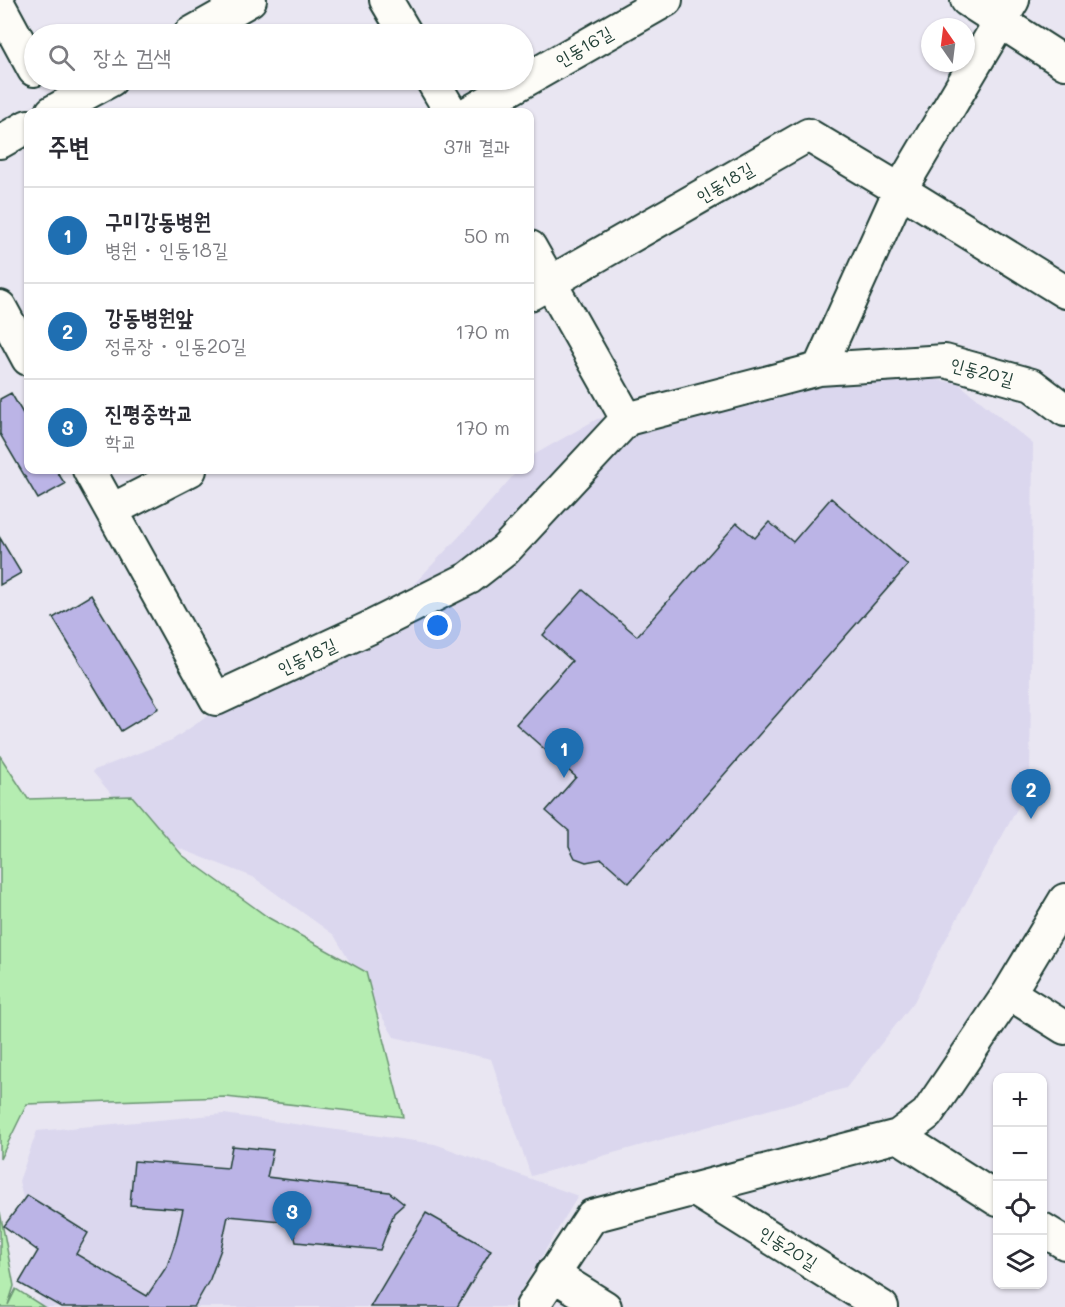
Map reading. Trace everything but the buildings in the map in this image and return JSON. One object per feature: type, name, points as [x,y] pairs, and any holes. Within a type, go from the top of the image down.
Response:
[{"type":"street","points":[[208,24],[250,0]]},
{"type":"street","points":[[386,0],[400,24]]},
{"type":"street","name":"인동16길","points":[[534,75],[666,0]]},
{"type":"street","points":[[968,0],[1007,11],[1065,63]]},
{"type":"street","points":[[0,7],[24,51]]},
{"type":"street","points":[[534,264],[540,289],[627,419],[819,369],[900,190],[1007,11]]},
{"type":"street","points":[[45,90],[53,108]]},
{"type":"street","points":[[60,108],[93,90]]},
{"type":"street","points":[[438,90],[449,108]]},
{"type":"street","name":"인동16길","points":[[477,108],[508,90]]},
{"type":"street","points":[[0,142],[24,128]]},
{"type":"street","name":"인동18길","points":[[540,289],[808,135],[900,190]]},
{"type":"street","points":[[900,190],[1065,292]]},
{"type":"street","points":[[0,307],[24,349]]},
{"type":"street","name":"인동20길","points":[[819,369],[945,361],[1032,385],[1065,410]]},
{"type":"street","name":"인동18길","points":[[112,510],[216,699],[369,628],[469,578],[505,550],[627,419]]},
{"type":"street","points":[[91,474],[112,510],[182,474]]},
{"type":"street","points":[[532,1307],[592,1216],[898,1136],[927,1114],[1009,993],[1065,900]]},
{"type":"street","points":[[1009,993],[1065,1028]]},
{"type":"street","points":[[898,1136],[993,1197]]},
{"type":"street","name":"인동20길","points":[[695,1190],[882,1307]]},
{"type":"street","points":[[1047,1232],[1065,1243]]},
{"type":"street","points":[[552,1274],[605,1307]]},
{"type":"shaded area","points":[[866,370],[958,383],[1033,444],[1030,785],[914,1002],[846,1088],[531,1176],[491,1059],[394,1037],[334,935],[253,877],[145,835],[92,771],[172,740],[235,698],[317,659],[382,642],[413,585],[515,474],[534,474],[534,455],[597,419],[706,401]]},
{"type":"shaded area","points":[[224,1114],[435,1144],[578,1196],[511,1307],[37,1307],[43,1286],[19,1181],[37,1131]]},
{"type":"green space","points":[[0,756],[28,799],[132,796],[182,855],[269,918],[366,972],[403,1117],[226,1097],[27,1104],[0,1159]]},
{"type":"green space","points":[[0,1212],[14,1286],[8,1305],[16,1289],[44,1307],[0,1307]]},
{"type":"place","name":"구미강동병원","points":[[564,778]]},
{"type":"place","name":"강동병원앞","points":[[1031,819]]},
{"type":"place","name":"진평중학교","points":[[292,1241]]}]
